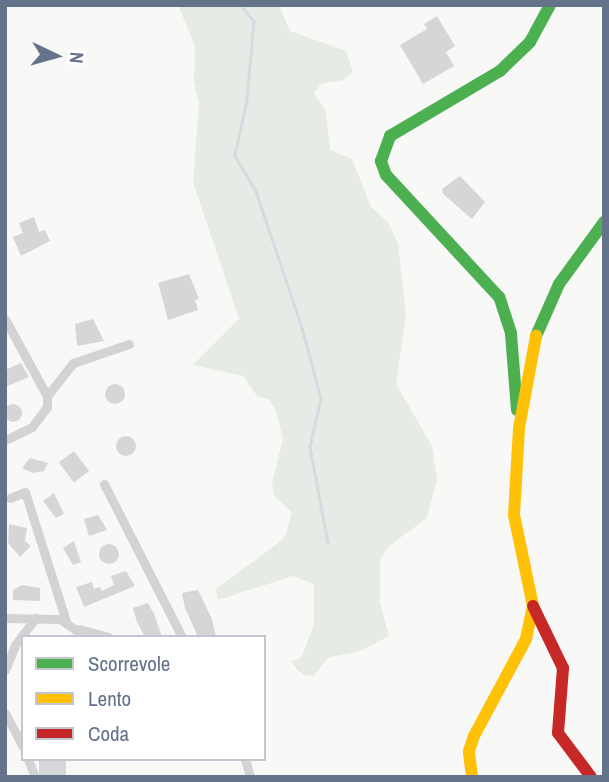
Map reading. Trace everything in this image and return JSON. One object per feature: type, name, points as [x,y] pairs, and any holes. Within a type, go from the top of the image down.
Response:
[{"type":"street","points":[[519,428],[511,332],[499,297],[386,175],[381,161],[390,136],[500,71],[530,42],[550,5]]},
{"type":"street","points":[[591,777],[558,733],[563,668],[533,606],[514,515],[519,428],[531,346],[544,313],[583,246],[604,222]]},
{"type":"street","points":[[5,319],[47,396],[47,407],[32,427],[5,440]]},
{"type":"street","points":[[47,396],[73,363],[129,344]]},
{"type":"street","points":[[104,484],[181,635]]},
{"type":"street","points":[[10,498],[25,492],[66,621]]},
{"type":"street","points":[[472,777],[469,751],[474,736],[526,639],[533,606]]},
{"type":"street","points":[[5,618],[66,621],[79,629],[101,635]]},
{"type":"street","points":[[22,635],[34,618]]},
{"type":"street","points":[[79,629],[84,635]]},
{"type":"street","points":[[5,670],[21,636]]},
{"type":"street","points":[[6,714],[21,743]]},
{"type":"shaded area","points":[[178,5],[279,5],[290,31],[346,51],[353,72],[344,80],[321,84],[314,93],[326,112],[330,150],[352,159],[371,207],[388,222],[398,244],[406,314],[396,384],[432,446],[437,479],[427,518],[389,546],[380,560],[380,603],[389,636],[358,652],[329,657],[313,676],[303,675],[290,662],[301,658],[314,625],[314,584],[293,576],[218,600],[216,589],[286,535],[292,512],[274,496],[272,484],[283,438],[275,409],[268,399],[257,396],[243,376],[193,365],[239,319],[193,182],[199,105],[194,81],[195,46]]},
{"type":"building","points":[[437,16],[455,46],[446,52],[454,66],[423,84],[400,45],[427,29],[424,24]]},
{"type":"building","points":[[460,176],[485,202],[472,219],[443,194],[442,189]]},
{"type":"building","points":[[34,217],[39,232],[45,230],[50,241],[21,256],[13,237],[23,233],[19,223]]},
{"type":"building","points":[[189,274],[199,299],[195,300],[198,310],[168,320],[158,283]]},
{"type":"building","points":[[93,319],[104,341],[77,346],[75,324]]},
{"type":"building","points":[[21,363],[29,377],[5,387],[5,370]]},
{"type":"building","points":[[111,384],[119,384],[125,394],[119,404],[111,404],[105,398],[105,390]]},
{"type":"building","points":[[9,404],[17,404],[22,413],[20,420],[9,422],[4,417],[4,409]]},
{"type":"building","points":[[122,436],[130,436],[136,446],[130,456],[122,456],[116,450],[116,442]]},
{"type":"building","points":[[74,451],[89,471],[74,482],[59,462]]},
{"type":"building","points":[[30,458],[48,463],[44,471],[33,473],[22,468]]},
{"type":"building","points":[[54,493],[64,514],[56,518],[43,501]]},
{"type":"building","points":[[98,515],[107,530],[89,536],[84,519]]},
{"type":"building","points":[[9,524],[27,528],[25,541],[31,546],[20,557],[8,543]]},
{"type":"building","points":[[74,541],[81,562],[73,565],[63,548]]},
{"type":"building","points":[[109,544],[116,547],[119,554],[116,561],[109,564],[102,561],[99,554],[102,547]]},
{"type":"building","points":[[126,571],[135,586],[84,607],[76,587],[92,582],[94,589],[100,587],[102,591],[114,585],[111,576]]},
{"type":"building","points":[[22,585],[40,588],[40,601],[13,600],[13,590]]},
{"type":"building","points":[[198,590],[212,619],[216,635],[197,635],[185,608],[182,593]]},
{"type":"building","points":[[148,603],[161,635],[144,635],[133,608]]},
{"type":"building","points":[[39,761],[66,761],[66,776],[39,776]]},
{"type":"waterway","points":[[241,5],[254,21],[247,100],[235,156],[256,191],[303,331],[321,399],[310,447],[328,543]]},
{"type":"traffic: fast","points":[[517,410],[511,333],[499,297],[386,175],[381,161],[390,136],[500,71],[530,42],[550,5]]},
{"type":"traffic: fast","points":[[536,336],[559,284],[604,222]]},
{"type":"traffic: slow","points":[[472,777],[469,751],[474,736],[526,639],[533,606],[514,515],[519,428],[536,336]]},
{"type":"traffic: jam","points":[[533,606],[563,668],[558,733],[591,777]]}]
